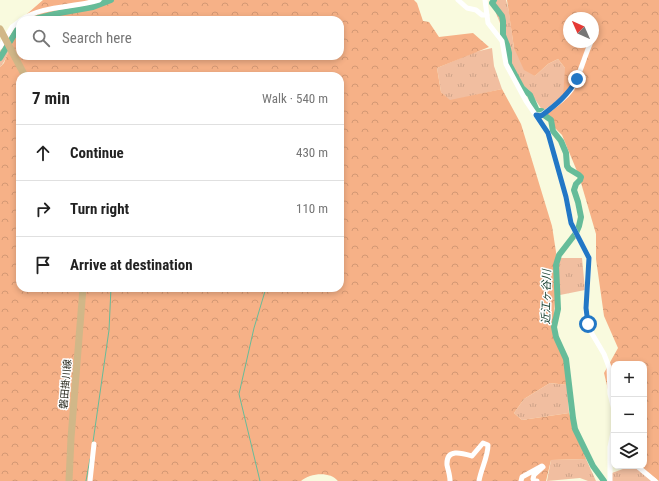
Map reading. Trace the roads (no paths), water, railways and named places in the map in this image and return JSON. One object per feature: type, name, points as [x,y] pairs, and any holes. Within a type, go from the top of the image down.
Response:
[{"type":"main road","points":[[0,28],[16,59]]},
{"type":"main road","points":[[17,60],[23,72]]},
{"type":"main road","name":"磐田掛川線","points":[[69,481],[83,292]]},
{"type":"street","points":[[29,16],[50,9],[99,0]]},
{"type":"street","points":[[458,0],[467,8],[487,15]]},
{"type":"street","points":[[485,0],[490,26],[503,45],[506,64],[526,101],[548,133],[566,197],[571,223],[589,258],[586,316],[609,367],[611,398]]},
{"type":"street","points":[[0,47],[12,27],[16,24]]},
{"type":"street","points":[[536,115],[541,116],[555,106],[571,90],[577,79],[589,48]]},
{"type":"street","points":[[610,481],[610,447],[613,433]]},
{"type":"street","points":[[450,481],[447,464],[449,455],[456,452],[472,456],[483,443],[485,443],[488,445],[488,449],[479,481]]},
{"type":"street","points":[[90,481],[94,444]]},
{"type":"street","points":[[521,481],[522,476],[542,466],[543,467],[534,475],[533,479],[534,481],[537,481]]},
{"type":"street","points":[[640,469],[654,481]]},
{"type":"waterway","points":[[47,16],[93,7],[111,0]]},
{"type":"waterway","name":"近江ヶ谷川","points":[[494,0],[492,3],[502,16],[503,35],[509,53],[509,64],[522,88],[530,95],[537,111],[542,111],[544,115],[551,120],[553,131],[561,141],[566,153],[567,166],[581,177],[574,190],[581,217],[579,226],[576,233],[559,255],[556,265],[558,309],[554,327],[556,337],[566,359],[575,429],[593,466],[604,481]]},
{"type":"waterway","points":[[0,58],[16,32]]},
{"type":"waterway","points":[[93,442],[109,330],[111,292]]},
{"type":"waterway","points":[[260,481],[239,394],[254,328],[265,292]]},
{"type":"waterway","points":[[86,481],[90,459]]}]
